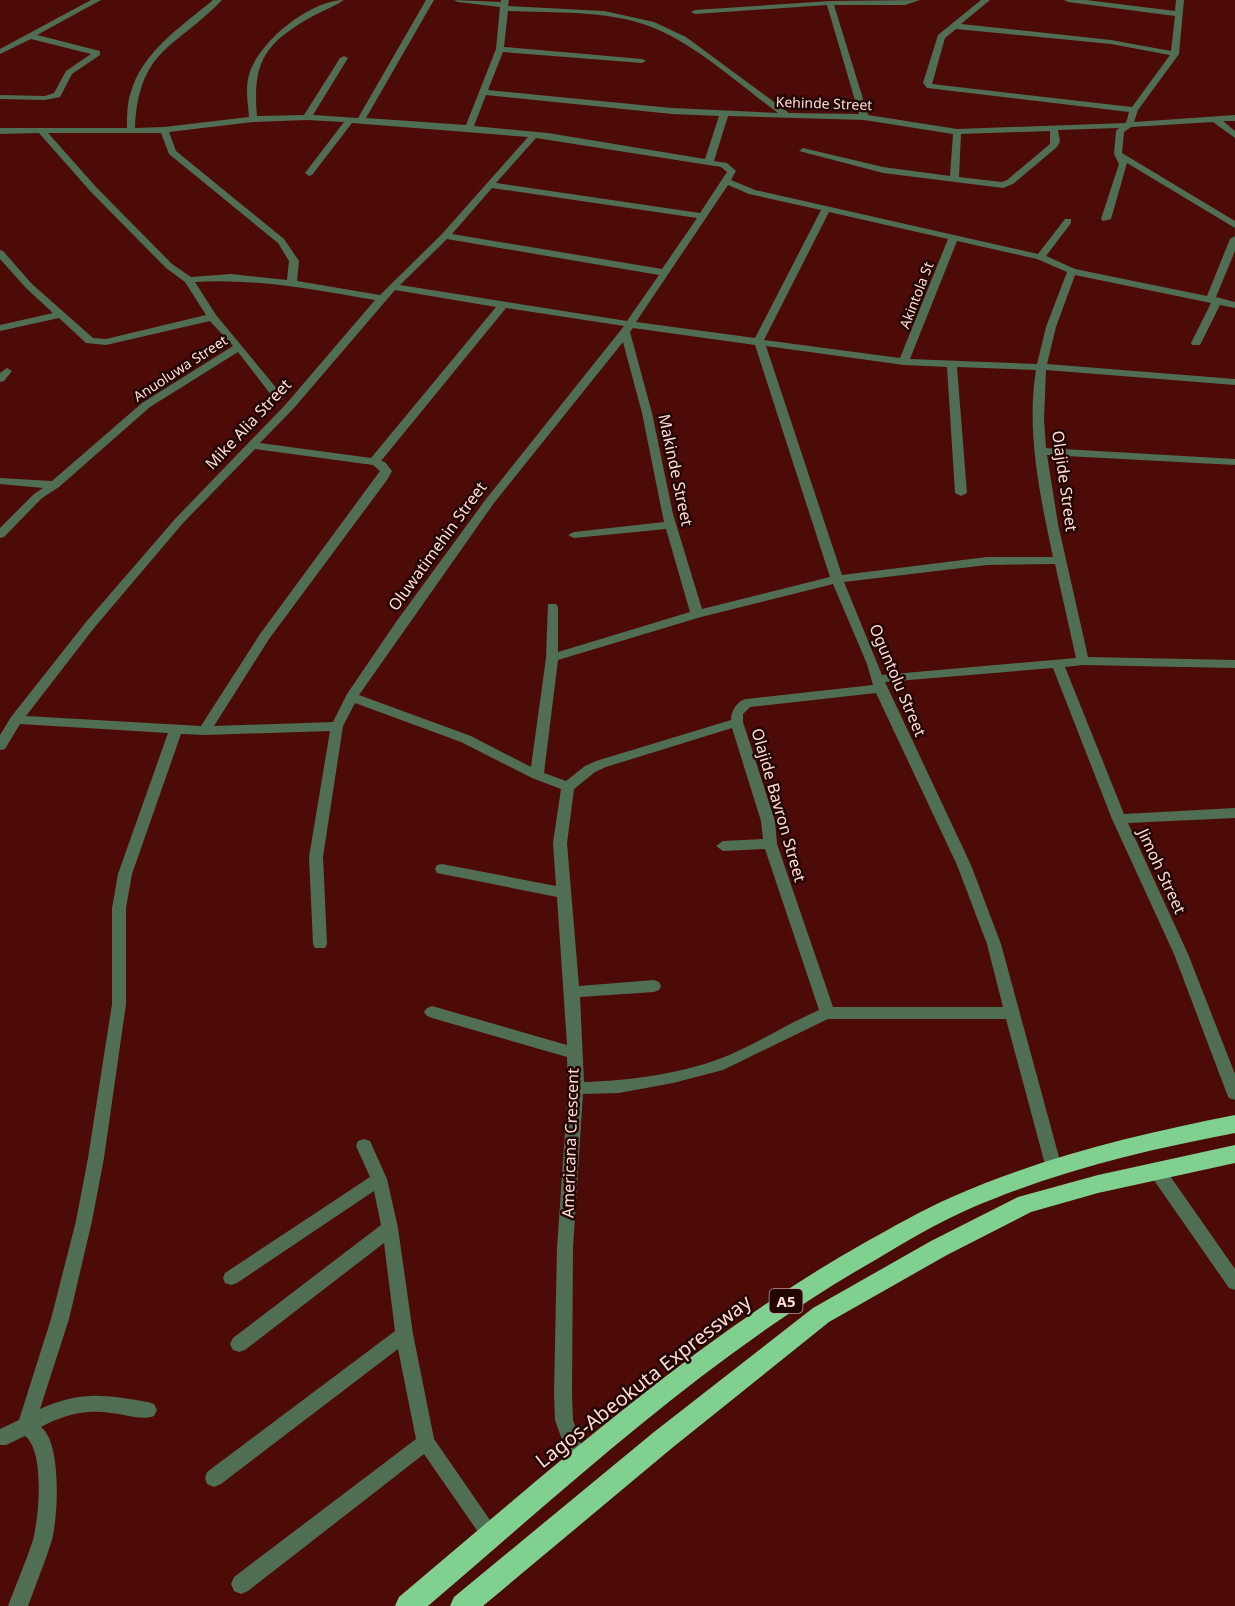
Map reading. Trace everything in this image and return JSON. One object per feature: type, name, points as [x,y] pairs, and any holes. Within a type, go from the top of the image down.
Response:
[{"type":"highway","name":"Lagos-Abeokuta Expressway","points":[[408,1606],[578,1462],[718,1348],[800,1292],[864,1253],[966,1200],[1054,1168],[1137,1144],[1235,1125]]},
{"type":"highway","name":"A5","points":[[463,1606],[663,1440],[821,1315],[939,1248],[1026,1204],[1235,1154]]},
{"type":"street","points":[[0,52],[97,0]]},
{"type":"street","points":[[132,129],[133,96],[143,73],[153,59],[218,0]]},
{"type":"street","points":[[253,119],[252,79],[258,61],[282,33],[313,13],[340,0]]},
{"type":"street","points":[[309,173],[355,120],[430,0]]},
{"type":"street","points":[[458,0],[605,10],[640,20],[683,39],[787,116]]},
{"type":"street","points":[[695,12],[830,3],[905,3],[916,0]]},
{"type":"street","points":[[986,0],[953,26],[939,41],[927,83],[930,86],[1134,110]]},
{"type":"street","points":[[1068,0],[1179,14]]},
{"type":"street","points":[[1106,219],[1123,164],[1118,154],[1120,132],[1129,125],[1134,110],[1175,54],[1180,0]]},
{"type":"street","points":[[830,3],[864,117]]},
{"type":"street","points":[[469,128],[500,49],[504,4]]},
{"type":"street","points":[[953,26],[1111,42],[1175,54]]},
{"type":"street","points":[[0,98],[57,95],[69,73],[97,53],[30,36]]},
{"type":"street","points":[[500,49],[642,61]]},
{"type":"street","points":[[307,117],[344,58]]},
{"type":"street","name":"Kehinde Street","points":[[483,92],[724,114],[864,117],[957,132],[1235,118]]},
{"type":"street","points":[[709,162],[724,114]]},
{"type":"street","points":[[0,131],[164,130],[253,119],[307,117],[548,136],[709,162],[729,167],[732,171],[726,181],[752,192],[1040,257],[1072,271],[1235,305]]},
{"type":"street","points":[[1216,120],[1235,135]]},
{"type":"street","points":[[803,151],[871,168],[994,185],[1010,182],[1054,145],[1053,127]]},
{"type":"street","points":[[164,130],[172,152],[281,241],[294,261],[292,283]]},
{"type":"street","name":"Anuoluwa Street","points":[[0,535],[38,496],[55,485],[146,405],[239,347],[212,317],[189,280],[169,266],[94,190],[42,132]]},
{"type":"street","points":[[954,180],[957,132]]},
{"type":"street","name":"Mike Alia Street","points":[[0,746],[16,720],[97,616],[179,521],[290,406],[382,298],[445,236],[533,136]]},
{"type":"street","points":[[1118,154],[1235,225]]},
{"type":"street","name":"Oluwatimehin Street","points":[[320,944],[316,857],[337,726],[351,697],[490,501],[627,328],[726,181]]},
{"type":"street","points":[[489,185],[704,216]]},
{"type":"street","points":[[759,340],[826,210]]},
{"type":"street","points":[[1220,218],[1235,216]]},
{"type":"street","points":[[1040,257],[1068,221]]},
{"type":"street","points":[[445,236],[666,273]]},
{"type":"street","name":"Akintola St","points":[[904,362],[953,238]]},
{"type":"street","points":[[1196,343],[1235,239]]},
{"type":"street","points":[[0,253],[58,315],[90,341],[106,342],[212,317]]},
{"type":"street","name":"Olajide Street","points":[[1072,271],[1064,288],[1039,386],[1041,451],[1059,560],[1083,661]]},
{"type":"street","points":[[189,280],[231,277],[292,283],[382,298]]},
{"type":"street","points":[[393,287],[504,304],[627,328],[759,340],[904,362],[1042,367],[1235,382]]},
{"type":"street","points":[[374,462],[504,304]]},
{"type":"street","points":[[0,328],[58,315]]},
{"type":"street","name":"Makinde Street","points":[[627,328],[670,525],[697,614]]},
{"type":"street","name":"Oguntolu Street","points":[[759,340],[837,579],[879,684],[964,865],[994,944],[1054,1168]]},
{"type":"street","points":[[239,347],[279,398]]},
{"type":"street","points":[[952,365],[961,493]]},
{"type":"street","points":[[205,731],[264,637],[386,471],[381,464],[374,462],[251,445]]},
{"type":"street","points":[[1041,451],[1235,462]]},
{"type":"street","points":[[0,481],[55,485]]},
{"type":"street","points":[[574,535],[670,525]]},
{"type":"street","points":[[552,658],[697,614],[837,579],[987,561],[1059,560]]},
{"type":"street","points":[[537,775],[552,658],[552,607]]},
{"type":"street","points":[[879,684],[1083,661],[1235,664]]},
{"type":"street","name":"Jimoh Street","points":[[1057,663],[1119,819],[1181,954],[1235,1094]]},
{"type":"street","name":"Olajide Bavron Street","points":[[827,1013],[770,844],[768,821],[737,722],[737,713],[746,704],[879,684]]},
{"type":"street","points":[[351,697],[466,739],[537,775],[568,787],[590,768],[737,722]]},
{"type":"street","points":[[16,720],[205,731],[337,726]]},
{"type":"street","points":[[26,1426],[60,1319],[84,1221],[96,1158],[119,1005],[119,908],[125,874],[176,729]]},
{"type":"street","name":"Americana Crescent","points":[[568,787],[560,843],[572,992],[576,1088],[565,1248],[563,1394],[564,1420],[578,1462]]},
{"type":"street","points":[[1119,819],[1235,813]]},
{"type":"street","points":[[723,846],[770,844]]},
{"type":"street","points":[[442,869],[565,893]]},
{"type":"street","points":[[572,992],[654,986]]},
{"type":"street","points":[[432,1012],[573,1053]]},
{"type":"street","points":[[576,1088],[619,1087],[673,1077],[723,1064],[827,1013],[1014,1013]]},
{"type":"street","points":[[364,1146],[379,1179],[390,1228],[404,1334],[426,1442],[492,1536]]},
{"type":"street","points":[[1157,1171],[1235,1283]]},
{"type":"street","points":[[231,1278],[379,1179]]},
{"type":"street","points":[[239,1344],[390,1228]]},
{"type":"street","points":[[214,1478],[404,1334]]},
{"type":"street","points":[[0,1437],[6,1437],[50,1413],[75,1404],[99,1404],[148,1410]]},
{"type":"street","points":[[18,1606],[43,1538],[48,1486],[46,1459],[39,1436],[26,1426]]},
{"type":"street","points":[[241,1584],[426,1442]]}]
